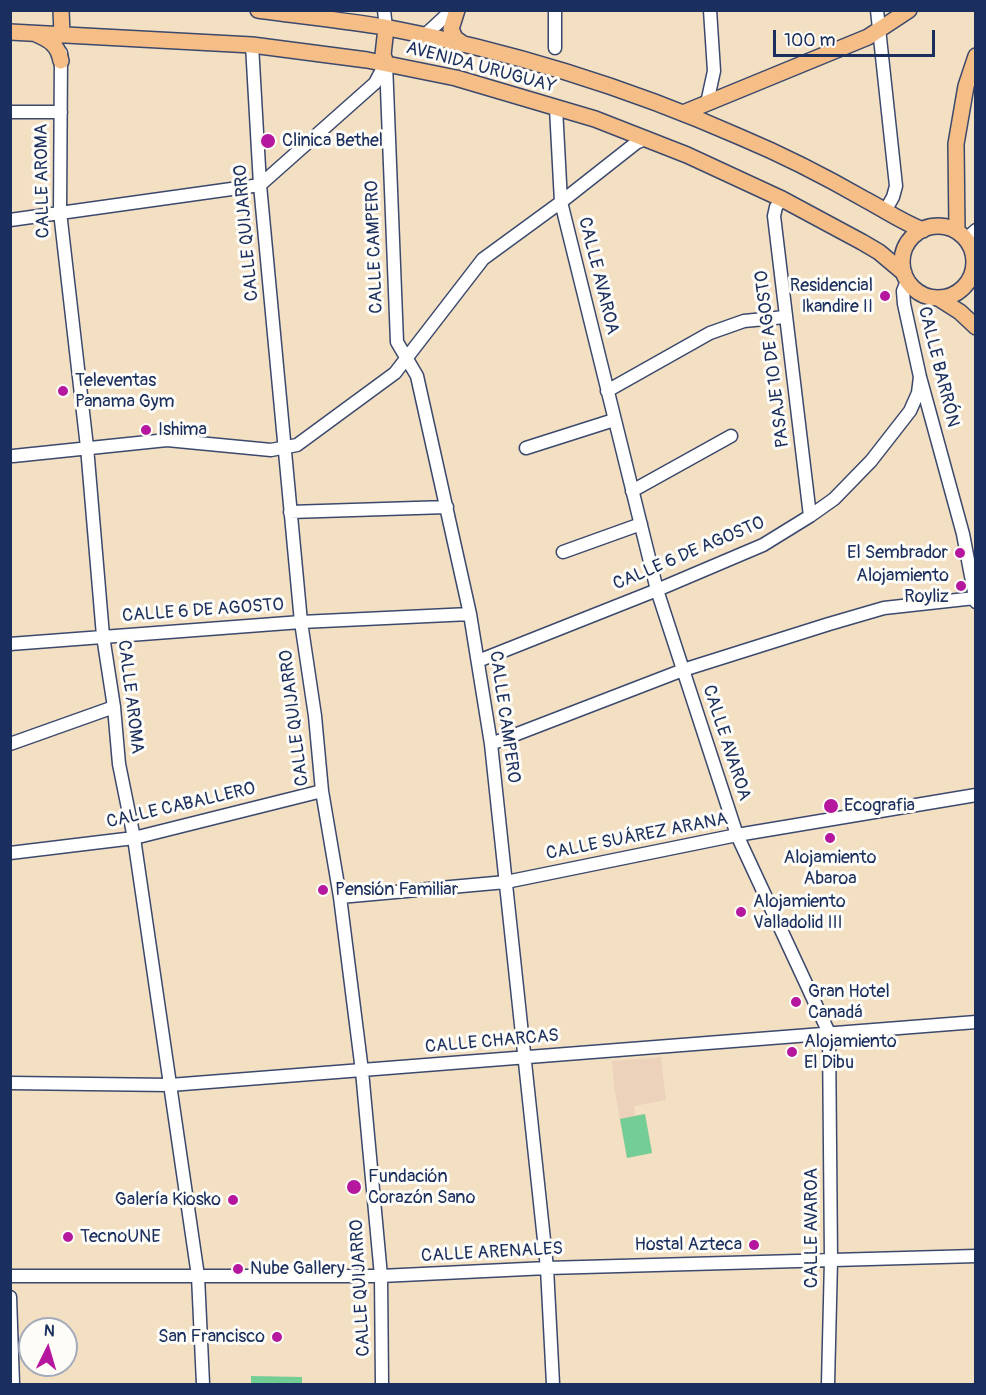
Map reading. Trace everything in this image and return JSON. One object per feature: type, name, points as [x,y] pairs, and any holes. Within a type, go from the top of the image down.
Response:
[{"type":"main road","name":"CALLE AROMA","points":[[61,10],[62,34]]},
{"type":"main road","name":"AVENIDA URUGUAY","points":[[258,10],[386,28],[462,43],[555,69],[683,113],[742,137],[923,230]]},
{"type":"main road","points":[[457,10],[451,29],[455,38],[462,43]]},
{"type":"main road","points":[[683,113],[868,37],[909,10]]},
{"type":"main road","points":[[386,28],[383,55],[386,63]]},
{"type":"main road","name":"AVENIDA URUGUAY","points":[[10,32],[252,45],[386,63],[456,78],[595,119],[687,155],[782,199],[870,246],[906,277]]},
{"type":"main road","points":[[33,32],[50,40],[59,50],[61,60]]},
{"type":"main road","points":[[966,233],[934,226],[923,230],[911,239],[905,250],[903,265],[906,277],[915,290],[926,296],[946,297],[960,291],[970,280],[975,267],[974,256],[966,233],[956,144],[966,86],[975,56]]},
{"type":"main road","points":[[938,298],[960,312],[975,327]]},
{"type":"street","points":[[384,10],[386,28]]},
{"type":"street","points":[[424,36],[452,10]]},
{"type":"street","points":[[555,10],[555,48]]},
{"type":"street","points":[[707,104],[714,71],[710,10]]},
{"type":"street","points":[[877,10],[896,186],[885,211]]},
{"type":"street","name":"CALLE AROMA","points":[[62,34],[60,212],[87,447],[103,636],[114,707],[119,764],[134,838],[198,1276],[203,1384]]},
{"type":"street","name":"CALLE QUIJARRO","points":[[252,45],[260,184],[301,622],[315,716],[322,791],[340,897],[363,1071],[381,1276],[382,1384]]},
{"type":"street","points":[[10,220],[260,184],[375,83],[386,63]]},
{"type":"street","name":"CALLE CAMPERO","points":[[386,63],[397,342],[417,376],[470,614],[491,744],[547,1268],[553,1384]]},
{"type":"street","name":"CALLE AVAROA","points":[[555,108],[561,202],[657,590],[737,835],[829,1033],[831,1260],[828,1384]]},
{"type":"street","points":[[10,112],[61,112]]},
{"type":"street","points":[[11,455],[167,440],[271,450],[297,445],[395,373],[483,259],[636,143],[647,138]]},
{"type":"street","name":"PASAJE 10 DE AGOSTO","points":[[782,199],[776,207],[774,216],[810,516]]},
{"type":"street","name":"CALLE BARRÓN","points":[[906,277],[903,291],[904,304],[920,377],[969,559],[975,600]]},
{"type":"street","points":[[607,391],[710,333],[744,321],[786,317]]},
{"type":"street","name":"CALLE 6 DE AGOSTO","points":[[478,661],[763,545],[810,516],[834,499],[872,461],[910,411],[918,393],[920,377]]},
{"type":"street","points":[[526,448],[615,420]]},
{"type":"street","points":[[632,491],[731,436]]},
{"type":"street","points":[[290,512],[447,507]]},
{"type":"street","points":[[563,552],[640,524]]},
{"type":"street","points":[[491,744],[683,670],[884,608],[975,600]]},
{"type":"street","name":"CALLE 6 DE AGOSTO","points":[[10,644],[301,622],[470,614]]},
{"type":"street","points":[[10,744],[114,707]]},
{"type":"street","name":"CALLE CABALLERO","points":[[10,853],[134,838],[322,791]]},
{"type":"street","name":"CALLE SUÁREZ ARANA","points":[[340,897],[506,882],[737,835],[975,795]]},
{"type":"street","name":"CALLE CHARCAS","points":[[10,1083],[170,1085],[975,1022]]},
{"type":"street","name":"CALLE ARENALES","points":[[10,1276],[381,1276],[547,1268],[975,1256]]},
{"type":"street","points":[[10,1297],[13,1384]]},
{"type":"shaded area","points":[[661,1057],[666,1100],[634,1106],[635,1115],[645,1114],[652,1153],[627,1158],[614,1086],[612,1061]]},
{"type":"green space","points":[[645,1114],[652,1153],[627,1158],[620,1119]]},
{"type":"green space","points":[[251,1376],[302,1377],[302,1384],[251,1384]]},
{"type":"place","name":"Clinica Bethel","points":[[268,141]]},
{"type":"place","name":"Residencial Ikandire II","points":[[885,296]]},
{"type":"place","name":"Televentas Panama Gym","points":[[63,391]]},
{"type":"place","name":"Ishima","points":[[146,430]]},
{"type":"place","name":"El Sembrador","points":[[960,553]]},
{"type":"place","name":"Alojamiento Royliz","points":[[961,586]]},
{"type":"place","name":"Ecografia","points":[[831,806]]},
{"type":"place","name":"Alojamiento Abaroa","points":[[830,838]]},
{"type":"place","name":"Pensión Familiar","points":[[323,890]]},
{"type":"place","name":"Alojamiento Valladolid III","points":[[741,912]]},
{"type":"place","name":"Gran Hotel Canadá","points":[[796,1002]]},
{"type":"place","name":"Alojamiento El Dibu","points":[[792,1052]]},
{"type":"place","name":"Fundación Corazón Sano","points":[[354,1187]]},
{"type":"place","name":"Galería Kiosko","points":[[233,1200]]},
{"type":"place","name":"TecnoUNE","points":[[68,1237]]},
{"type":"place","name":"Hostal Azteca","points":[[754,1245]]},
{"type":"place","name":"Nube Gallery","points":[[238,1269]]},
{"type":"place","name":"San Francisco","points":[[277,1337]]}]
